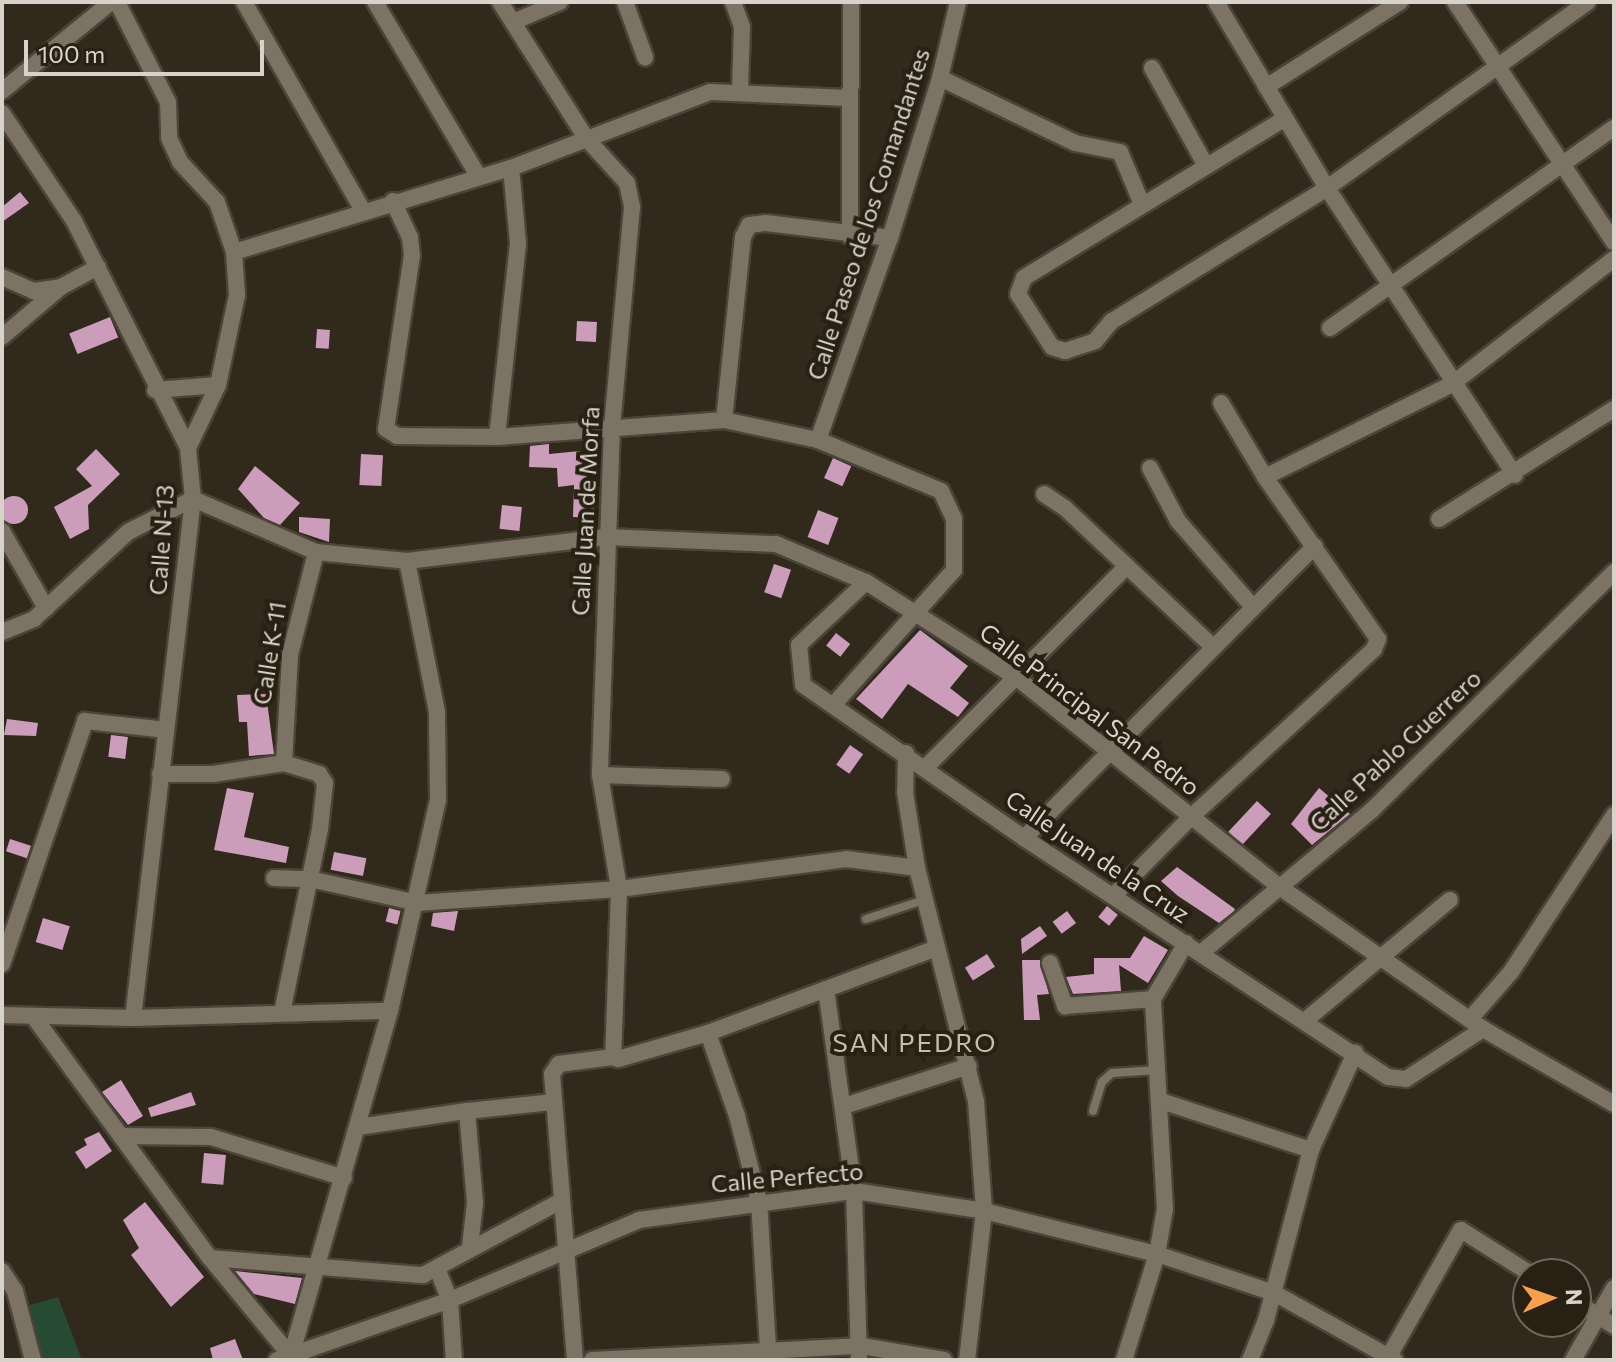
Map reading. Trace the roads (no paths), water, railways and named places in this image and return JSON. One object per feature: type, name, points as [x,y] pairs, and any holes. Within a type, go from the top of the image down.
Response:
[{"type":"street","points":[[2,91],[111,2]]},
{"type":"street","points":[[117,2],[168,102],[169,138],[180,162],[217,202],[234,252],[237,295],[218,385],[188,448]]},
{"type":"street","points":[[244,2],[363,211]]},
{"type":"street","points":[[375,2],[479,177]]},
{"type":"street","name":"Calle Juan de Morfa","points":[[500,2],[586,138],[627,183],[632,207],[612,427],[600,775],[619,889],[615,1058]]},
{"type":"street","points":[[513,22],[560,2]]},
{"type":"street","points":[[625,2],[645,57]]},
{"type":"street","points":[[733,2],[742,27],[740,92]]},
{"type":"street","points":[[850,236],[848,98],[851,2]]},
{"type":"street","name":"Calle Paseo de los Comandantes","points":[[818,440],[890,238],[940,78],[958,2]]},
{"type":"street","points":[[1216,2],[1327,188],[1452,384],[1515,475]]},
{"type":"street","points":[[1266,87],[1400,2]]},
{"type":"street","points":[[1455,2],[1559,165],[1614,242]]},
{"type":"street","points":[[1284,119],[1024,278],[1018,294],[1057,350],[1095,341],[1112,321],[1327,188],[1588,2]]},
{"type":"street","points":[[1152,68],[1206,166]]},
{"type":"street","points":[[940,78],[1075,143],[1120,152],[1142,204]]},
{"type":"street","points":[[234,252],[393,201],[511,168],[710,92],[848,98]]},
{"type":"street","name":"Calle N-13","points":[[2,113],[98,267],[155,390],[175,415],[188,448],[193,499],[133,1018]]},
{"type":"street","points":[[1330,328],[1614,128]]},
{"type":"street","points":[[497,437],[518,243],[511,168]]},
{"type":"street","points":[[393,201],[410,237],[412,255],[386,429],[412,440],[497,437],[724,420],[818,440],[941,491],[954,519],[954,570],[835,703]]},
{"type":"street","points":[[724,420],[743,237],[749,225],[766,223],[850,236],[890,238]]},
{"type":"street","points":[[1265,477],[1452,384],[1614,259]]},
{"type":"street","points":[[2,337],[61,287],[98,267]]},
{"type":"street","points":[[2,277],[34,291],[61,287]]},
{"type":"street","points":[[155,390],[218,385]]},
{"type":"street","points":[[1113,896],[1192,816],[1374,649],[1378,639],[1265,477],[1221,403]]},
{"type":"street","points":[[1439,519],[1515,475],[1614,409]]},
{"type":"street","points":[[1150,468],[1178,521],[1253,607]]},
{"type":"street","points":[[1044,494],[1214,648]]},
{"type":"street","points":[[2,632],[34,619],[128,532],[193,499]]},
{"type":"street","name":"Calle Principal San Pedro","points":[[193,499],[316,552],[407,561],[606,537],[776,544],[866,582],[1017,678],[1281,888],[1476,1024],[1614,1104]]},
{"type":"street","points":[[2,531],[46,608]]},
{"type":"street","points":[[1024,838],[1315,546]]},
{"type":"street","name":"Calle K-11","points":[[284,763],[290,655],[316,552]]},
{"type":"street","points":[[287,1359],[320,1268],[390,1011],[417,903],[442,754],[407,561]]},
{"type":"street","points":[[926,767],[1127,566]]},
{"type":"street","name":"Calle Pablo Guerrero","points":[[1201,953],[1373,809],[1614,572]]},
{"type":"street","name":"Calle Juan de la Cruz","points":[[866,582],[799,645],[803,685],[835,703],[1024,838],[1307,1019],[1388,1077],[1406,1079],[1476,1024],[1614,815]]},
{"type":"street","points":[[2,964],[85,721],[166,730]]},
{"type":"street","points":[[906,753],[905,792],[917,868],[934,949],[969,1066],[984,1211],[967,1360]]},
{"type":"street","points":[[160,774],[213,774],[284,763],[319,774],[325,783],[310,879],[282,1013]]},
{"type":"street","points":[[600,775],[722,779]]},
{"type":"street","points":[[274,878],[310,879],[417,903],[619,889],[846,859],[917,868]]},
{"type":"street","points":[[1307,1019],[1450,900]]},
{"type":"street","points":[[1124,1360],[1157,1254],[1165,1209],[1153,999],[1186,943]]},
{"type":"street","points":[[575,1360],[552,1102],[552,1074],[559,1064],[615,1058],[708,1033],[934,949]]},
{"type":"street","points":[[1050,963],[1065,1006],[1153,999]]},
{"type":"street","points":[[826,989],[854,1191],[860,1353]]},
{"type":"street","points":[[2,1015],[133,1018],[390,1011]]},
{"type":"street","points":[[34,1017],[287,1359]]},
{"type":"street","points":[[708,1033],[737,1116],[759,1201],[768,1347]]},
{"type":"street","points":[[1250,1360],[1274,1293],[1311,1150],[1355,1053]]},
{"type":"street","points":[[844,1106],[969,1066]]},
{"type":"street","points":[[1161,1101],[1311,1150]]},
{"type":"street","points":[[358,1127],[552,1102]]},
{"type":"street","points":[[467,1111],[475,1203],[470,1246]]},
{"type":"street","points":[[121,1136],[177,1134],[222,1139],[344,1178]]},
{"type":"street","name":"Calle Perfecto","points":[[287,1359],[450,1300],[639,1220],[759,1201],[854,1191],[984,1211],[1157,1254],[1274,1293],[1392,1358]]},
{"type":"street","points":[[210,1258],[320,1268],[438,1271],[470,1246],[561,1201]]},
{"type":"street","points":[[1392,1358],[1461,1230],[1512,1262]]},
{"type":"street","points":[[2,1271],[33,1360]]},
{"type":"street","points":[[438,1271],[450,1300],[454,1360]]},
{"type":"street","points":[[1573,1360],[1614,1288]]},
{"type":"street","points":[[1592,1312],[1614,1326]]},
{"type":"street","points":[[592,1360],[746,1355],[768,1347],[944,1360]]},
{"type":"lane","points":[[866,919],[924,900]]},
{"type":"lane","points":[[1093,1111],[1102,1082],[1112,1073],[1158,1070]]},
{"type":"district","name":"SAN PEDRO","points":[[915,1042]]}]
